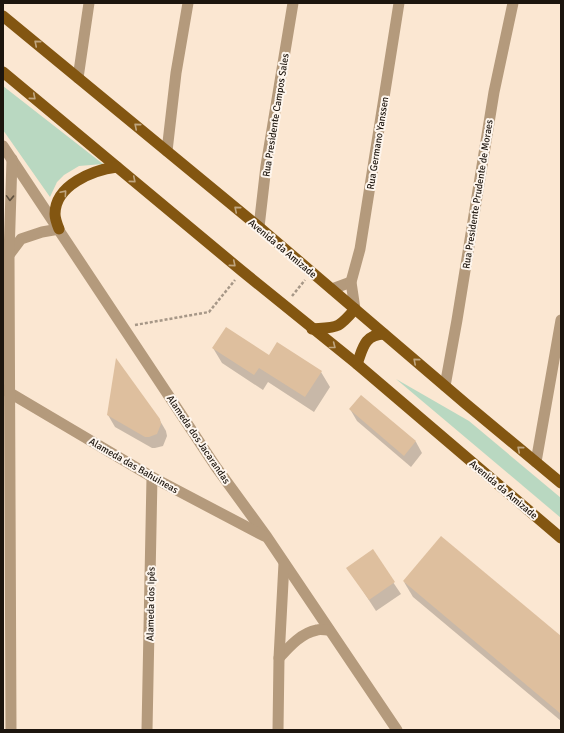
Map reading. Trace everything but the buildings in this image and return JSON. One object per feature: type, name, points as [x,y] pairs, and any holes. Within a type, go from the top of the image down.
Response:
[{"type":"main road","name":"Avenida da Amizade","points":[[3,16],[259,227],[561,483]]},
{"type":"main road","name":"Avenida da Amizade","points":[[3,72],[284,306],[357,364],[561,538]]},
{"type":"main road","points":[[58,229],[55,214],[58,200],[64,192],[83,178],[109,168],[117,167]]},
{"type":"main road","points":[[312,329],[338,326],[344,322],[355,309]]},
{"type":"main road","points":[[357,364],[366,341],[371,337],[384,334]]},
{"type":"street","points":[[78,78],[89,3]]},
{"type":"street","points":[[168,151],[176,73],[188,3]]},
{"type":"street","name":"Rua Presidente Campos Sales","points":[[259,227],[266,166],[292,3]]},
{"type":"street","name":"Rua Germano Yanssen","points":[[355,309],[352,282],[360,249],[399,3]]},
{"type":"street","name":"Rua Presidente Prudente de Moraes","points":[[445,386],[494,92],[513,3]]},
{"type":"street","name":"Alameda dos Jacarandas","points":[[3,146],[216,467],[267,537],[397,730]]},
{"type":"street","points":[[11,730],[7,391],[12,159]]},
{"type":"street","points":[[9,256],[21,239],[42,232],[58,229]]},
{"type":"street","points":[[332,289],[352,282]]},
{"type":"street","points":[[536,462],[561,320]]},
{"type":"street","name":"Alameda das Bahuineas","points":[[7,391],[152,477],[267,537]]},
{"type":"street","name":"Alameda dos Ipês","points":[[147,730],[152,477]]},
{"type":"street","points":[[278,730],[279,658],[284,563]]},
{"type":"street","points":[[279,658],[292,644],[308,634],[317,629],[329,630]]},
{"type":"path","points":[[124,327],[209,312],[242,271]]},
{"type":"path","points":[[284,306],[312,272]]},
{"type":"green space","points":[[3,86],[103,164],[79,166],[64,175],[57,182],[50,197],[3,130]]},
{"type":"green space","points":[[396,379],[469,421],[561,498],[561,518]]}]
